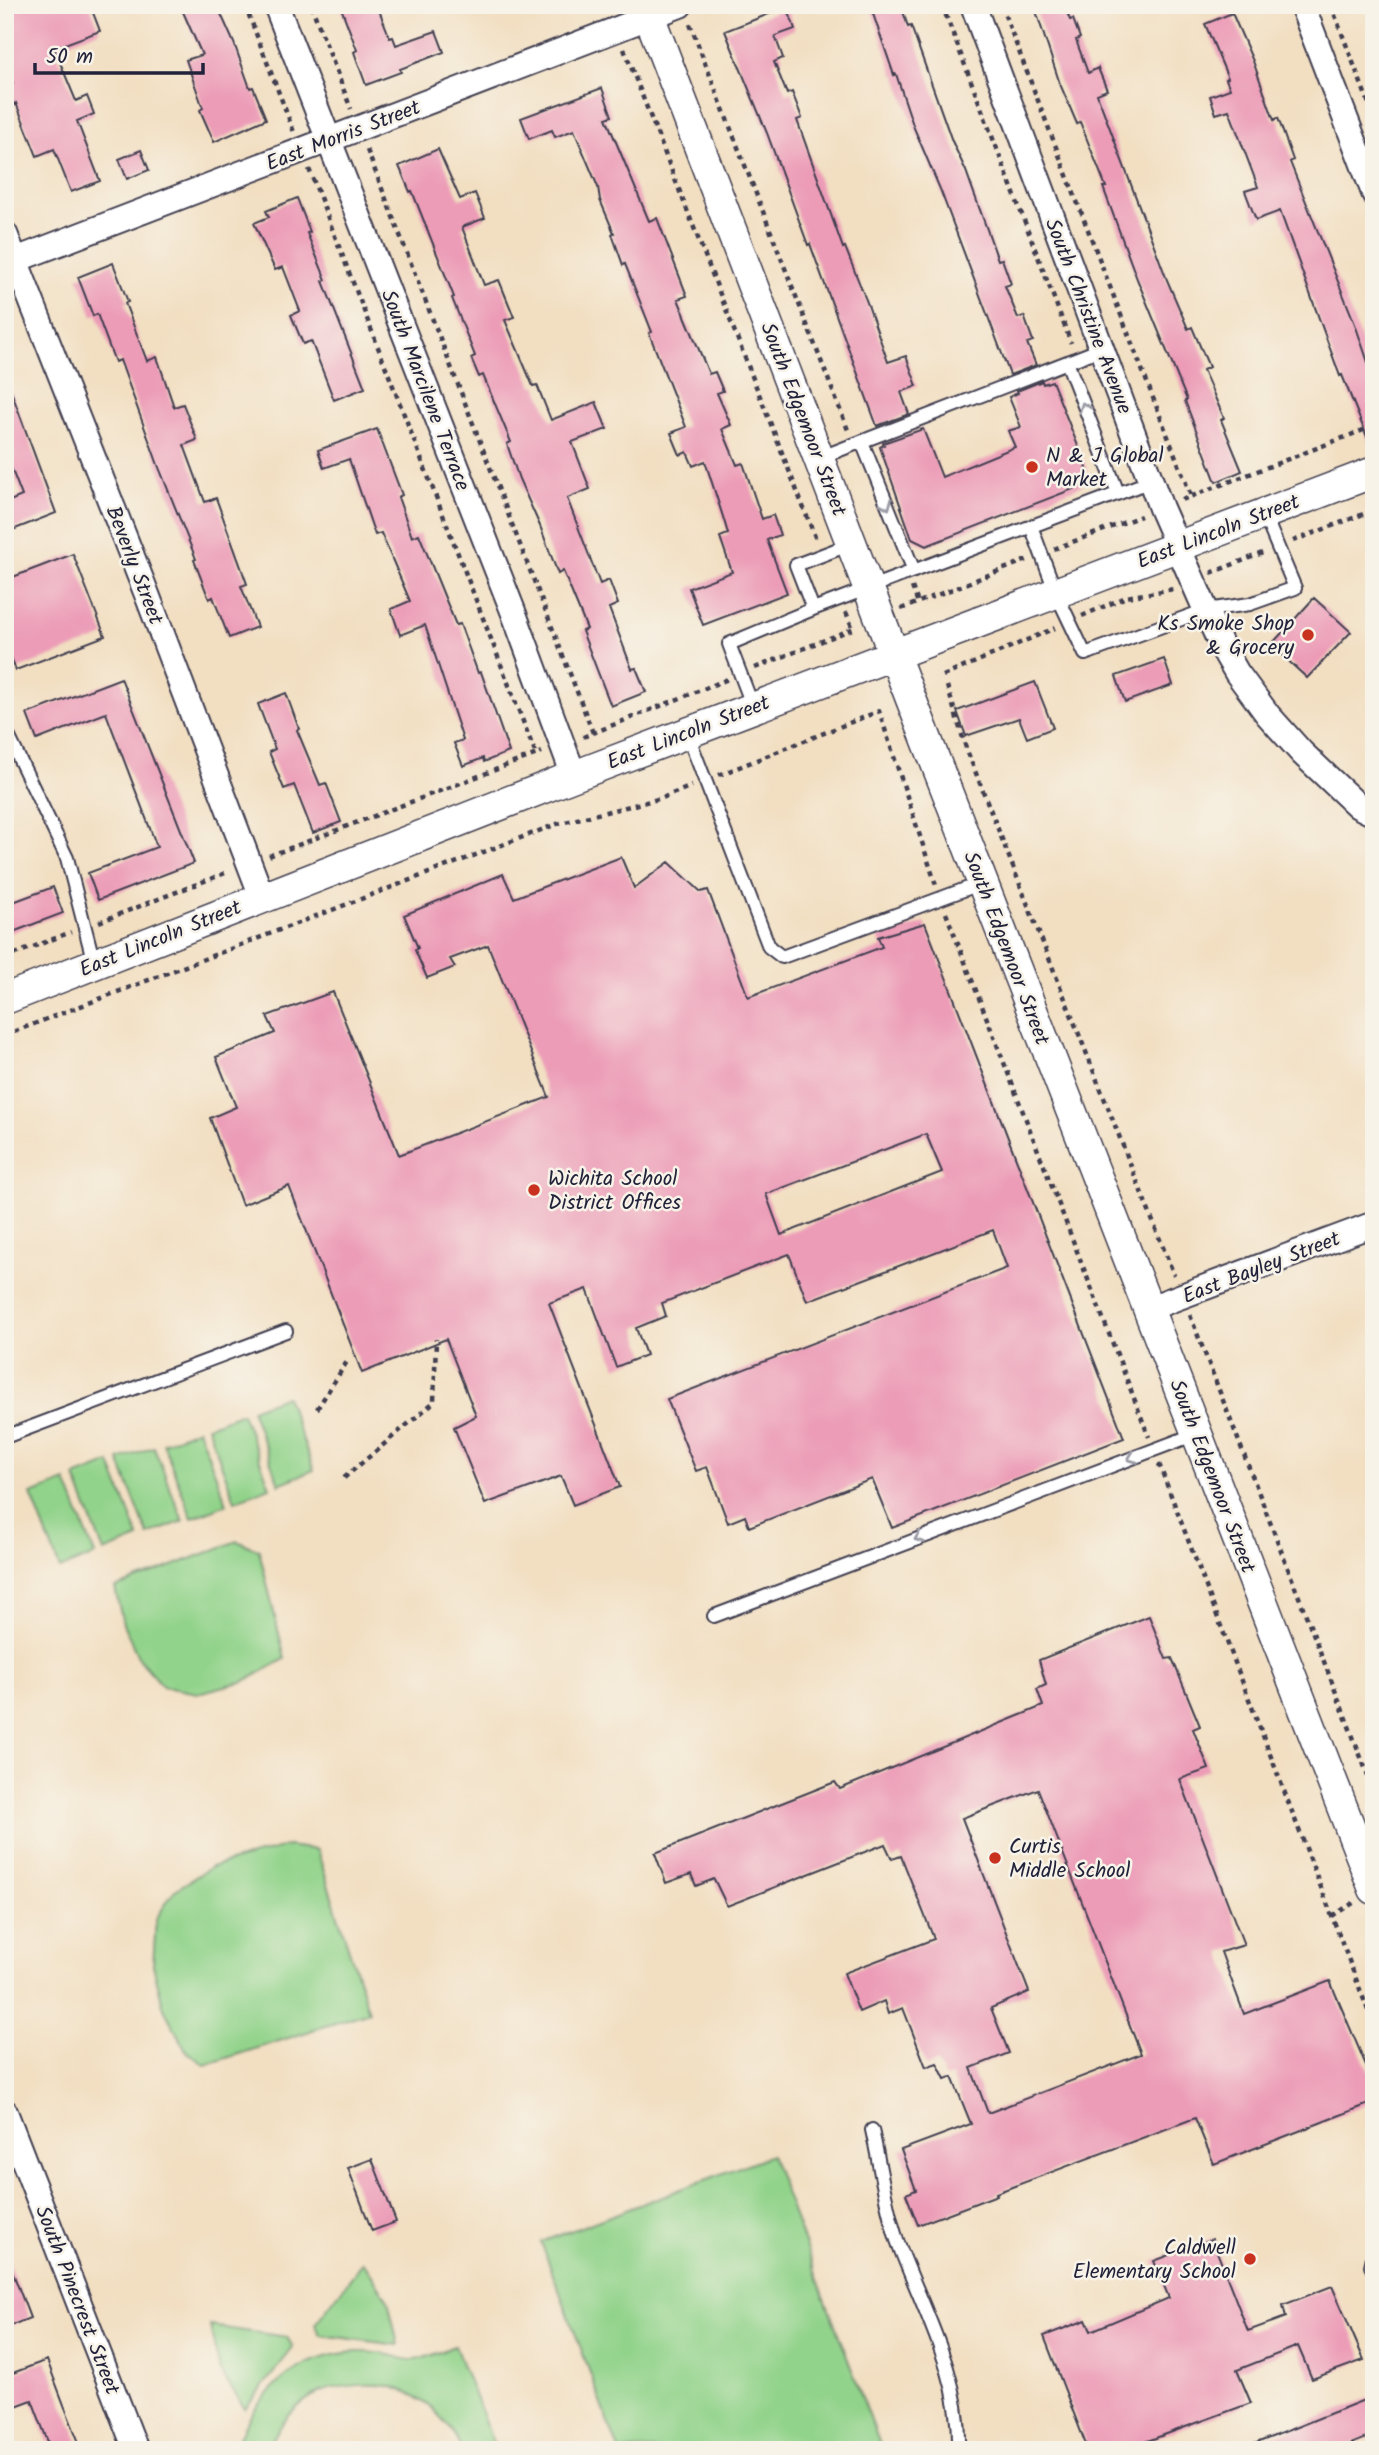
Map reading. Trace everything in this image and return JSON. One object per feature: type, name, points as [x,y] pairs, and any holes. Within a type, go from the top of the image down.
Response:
[{"type":"street","name":"South Marcilene Terrace","points":[[276,5],[508,598],[574,776]]},
{"type":"street","name":"South Christine Avenue","points":[[972,5],[1161,508],[1222,647],[1237,673],[1268,715],[1338,789],[1358,806],[1374,814]]},
{"type":"street","points":[[1302,5],[1374,193]]},
{"type":"street","name":"East Morris Street","points":[[10,262],[617,30],[648,11],[683,10]]},
{"type":"street","name":"South Edgemoor Street","points":[[648,11],[869,588],[866,623],[894,654],[1374,1889]]},
{"type":"street","name":"Beverly Street","points":[[5,233],[10,262],[146,592],[262,897]]},
{"type":"street","name":"East Lincoln Street","points":[[5,999],[574,776],[1374,472]]},
{"type":"street","name":"East Bayley Street","points":[[1147,1309],[1374,1224]]},
{"type":"street","name":"South Pinecrest Street","points":[[5,2112],[136,2450]]},
{"type":"lane","points":[[819,458],[1101,348]]},
{"type":"lane","points":[[1072,360],[1123,492]]},
{"type":"lane","points":[[858,443],[910,572]]},
{"type":"lane","points":[[753,708],[729,644],[813,609],[1151,481]]},
{"type":"lane","points":[[1031,526],[1056,593],[1085,654],[1206,610],[1250,604],[1295,588],[1264,514]]},
{"type":"lane","points":[[813,609],[796,565],[852,544]]},
{"type":"lane","points":[[5,729],[67,858],[94,964]]},
{"type":"lane","points":[[687,733],[769,947],[782,957],[982,883]]},
{"type":"lane","points":[[5,1437],[286,1331]]},
{"type":"lane","points":[[714,1616],[1196,1433]]},
{"type":"lane","points":[[872,2130],[896,2237],[946,2363],[960,2427],[958,2450]]},
{"type":"lane","points":[[1374,2253],[1371,2266],[1374,2272]]},
{"type":"path","points":[[245,5],[536,754]]},
{"type":"path","points":[[311,5],[593,733]]},
{"type":"path","points":[[942,5],[1072,360]]},
{"type":"path","points":[[1001,5],[1191,496]]},
{"type":"path","points":[[1331,5],[1374,117]]},
{"type":"path","points":[[683,10],[858,443]]},
{"type":"path","points":[[617,30],[822,555]]},
{"type":"path","points":[[5,958],[593,733],[866,623],[1374,426]]},
{"type":"path","points":[[1123,492],[1138,517]]},
{"type":"path","points":[[943,676],[1126,597],[1172,589],[1374,510]]},
{"type":"path","points":[[910,572],[918,603]]},
{"type":"path","points":[[841,599],[866,623]]},
{"type":"path","points":[[947,685],[967,748],[1374,1791]]},
{"type":"path","points":[[5,1035],[557,824],[662,798],[879,711],[941,898],[1374,2026]]},
{"type":"path","points":[[344,1478],[434,1402],[436,1339]]},
{"type":"path","points":[[317,1409],[348,1360]]},
{"type":"green space","points":[[286,1396],[314,1470],[279,1484],[251,1409]]},
{"type":"green space","points":[[242,1413],[270,1487],[235,1501],[207,1426]]},
{"type":"green space","points":[[198,1429],[227,1504],[192,1518],[163,1443]]},
{"type":"green space","points":[[154,1447],[183,1521],[148,1535],[119,1460]]},
{"type":"green space","points":[[110,1463],[139,1538],[104,1552],[75,1477]]},
{"type":"green space","points":[[66,1481],[95,1555],[60,1569],[31,1494]]},
{"type":"green space","points":[[237,1541],[259,1550],[285,1659],[245,1681],[198,1693],[164,1687],[139,1659],[123,1624],[115,1588]]},
{"type":"green space","points":[[288,1846],[317,1850],[369,2012],[205,2065],[187,2052],[164,2009],[153,1965],[156,1919],[174,1891],[211,1867]]},
{"type":"green space","points":[[771,2155],[882,2450],[619,2450],[541,2242]]},
{"type":"green space","points":[[363,2262],[388,2300],[398,2345],[321,2335],[315,2324]]},
{"type":"green space","points":[[210,2326],[287,2337],[293,2348],[245,2409],[220,2371]]},
{"type":"green space","points":[[455,2346],[496,2450],[462,2450],[451,2430],[436,2412],[407,2392],[388,2386],[358,2385],[321,2392],[303,2402],[289,2416],[266,2450],[233,2450],[263,2399],[291,2373],[307,2364],[325,2357],[356,2352],[415,2360]]},
{"type":"building","points":[[5,5],[90,5],[100,31],[54,48],[76,101],[87,96],[94,114],[77,121],[100,181],[71,192],[54,149],[37,156],[16,103],[14,105],[6,86],[13,83],[5,63]]},
{"type":"building","points":[[180,5],[217,5],[250,88],[253,87],[266,119],[214,142],[200,110],[203,108],[186,60],[202,55]]},
{"type":"building","points":[[340,5],[377,5],[390,38],[393,37],[396,45],[436,31],[444,52],[366,85],[354,52],[357,50]]},
{"type":"building","points":[[870,5],[901,5],[908,27],[911,26],[998,260],[1002,259],[1011,284],[1005,286],[1018,318],[1024,316],[1033,341],[1027,343],[1036,365],[1010,375],[940,189],[914,128]]},
{"type":"building","points":[[1034,5],[1064,5],[1080,38],[1076,40],[1088,73],[1098,68],[1107,90],[1097,94],[1167,280],[1188,329],[1192,327],[1209,367],[1203,370],[1224,418],[1221,420],[1242,471],[1216,482],[1185,401],[1187,400],[1137,279],[1103,187],[1106,187],[1080,122],[1077,124],[1060,84]]},
{"type":"building","points":[[787,7],[795,29],[775,36],[783,58],[774,62],[787,94],[792,92],[802,118],[797,120],[888,362],[906,356],[917,386],[901,392],[909,414],[877,426],[810,244],[808,245],[767,133],[725,31]]},
{"type":"building","points":[[1232,13],[1274,120],[1278,118],[1293,160],[1290,162],[1355,324],[1374,380],[1374,454],[1342,375],[1340,376],[1280,211],[1256,220],[1245,191],[1258,187],[1229,110],[1216,114],[1210,96],[1230,89],[1205,24]]},
{"type":"building","points":[[602,88],[612,116],[606,118],[649,221],[657,218],[687,296],[678,299],[709,374],[715,372],[723,391],[717,393],[731,425],[722,429],[737,465],[743,463],[762,519],[773,515],[780,535],[767,540],[787,593],[703,625],[689,588],[732,572],[720,537],[728,534],[705,461],[693,466],[687,452],[680,455],[671,433],[686,427],[649,333],[652,332],[625,264],[623,265],[598,187],[574,130],[555,137],[552,130],[529,139],[521,118]]},
{"type":"building","points":[[438,149],[460,199],[475,193],[485,218],[462,227],[484,285],[499,280],[514,317],[505,320],[533,386],[537,385],[551,420],[596,402],[607,429],[572,442],[590,489],[567,498],[600,584],[609,580],[618,604],[609,608],[632,669],[636,668],[646,692],[611,706],[582,631],[587,629],[563,571],[558,574],[519,479],[507,444],[511,442],[483,375],[479,377],[471,358],[475,356],[452,298],[454,297],[412,191],[410,192],[399,166]]},
{"type":"building","points":[[141,150],[149,170],[127,179],[119,159]]},
{"type":"building","points":[[297,198],[310,232],[307,233],[326,280],[323,281],[365,388],[334,400],[311,341],[303,344],[291,315],[300,311],[283,267],[275,270],[254,223],[269,217],[266,211]]},
{"type":"building","points":[[113,263],[147,361],[157,357],[174,407],[183,404],[197,440],[184,445],[205,502],[216,498],[247,584],[241,586],[257,627],[229,638],[213,597],[209,599],[120,360],[115,362],[97,314],[93,316],[78,277]]},
{"type":"building","points":[[7,380],[56,513],[5,533],[5,503],[22,496],[5,452]]},
{"type":"building","points":[[1042,381],[1043,384],[1052,381],[1088,471],[1081,486],[926,546],[912,539],[880,447],[883,443],[923,429],[942,477],[1015,447],[1008,431],[1021,427],[1009,397]]},
{"type":"building","points":[[377,429],[402,495],[398,497],[412,537],[419,534],[456,625],[460,624],[478,673],[481,672],[509,752],[484,762],[483,758],[463,766],[454,743],[463,740],[425,625],[400,635],[391,609],[410,601],[381,533],[375,535],[349,459],[324,468],[318,450]]},
{"type":"building","points":[[73,554],[105,636],[16,670],[5,642],[5,580]]},
{"type":"building","points":[[1314,598],[1351,632],[1307,678],[1271,645]]},
{"type":"building","points":[[1164,659],[1173,685],[1125,702],[1116,676]]},
{"type":"building","points":[[121,678],[194,863],[98,900],[88,873],[157,847],[106,713],[37,740],[27,714]]},
{"type":"building","points":[[1035,682],[1053,728],[1027,738],[1019,718],[966,736],[957,711]]},
{"type":"building","points":[[286,693],[299,729],[297,730],[320,785],[326,783],[341,822],[313,833],[294,785],[284,789],[269,752],[275,749],[258,704]]},
{"type":"building","name":"Wichita School District Offices","points":[[621,857],[634,888],[669,862],[701,892],[708,890],[748,997],[882,947],[878,937],[925,923],[1124,1438],[892,1528],[872,1479],[749,1527],[745,1516],[728,1523],[707,1467],[696,1471],[667,1399],[1007,1268],[993,1230],[807,1301],[789,1254],[662,1303],[666,1316],[636,1328],[646,1355],[616,1367],[587,1289],[549,1303],[620,1487],[573,1505],[561,1476],[485,1504],[454,1427],[476,1416],[446,1339],[362,1373],[289,1186],[242,1205],[210,1118],[236,1107],[216,1057],[275,1033],[267,1016],[333,992],[399,1155],[549,1097],[488,945],[450,959],[455,967],[427,978],[404,915],[503,874],[514,898]],"holes":[[[926,1134],[942,1172],[781,1235],[766,1194]]]},
{"type":"building","points":[[53,887],[63,913],[5,935],[5,905]]},
{"type":"building","name":"Curtis Middle School","points":[[1149,1616],[1166,1659],[1172,1658],[1200,1726],[1193,1729],[1209,1769],[1180,1779],[1244,1945],[1221,1952],[1244,2014],[1330,1981],[1374,2084],[1374,2102],[1214,2164],[1195,2118],[918,2225],[906,2194],[916,2190],[901,2150],[971,2124],[952,2077],[945,2079],[937,2063],[926,2067],[903,2008],[888,2014],[884,2001],[859,2012],[844,1973],[934,1939],[901,1856],[892,1859],[885,1844],[727,1906],[714,1879],[696,1886],[691,1874],[666,1883],[655,1853],[835,1782],[840,1789],[1043,1706],[1037,1689],[1046,1685],[1039,1660]],"holes":[[[1038,1789],[1141,2054],[988,2113],[971,2068],[1009,2053],[991,2008],[1029,1992],[962,1818]]]},
{"type":"building","points":[[372,2159],[396,2222],[372,2231],[348,2168]]},
{"type":"building","name":"Caldwell Elementary School","points":[[1212,2239],[1248,2331],[1286,2317],[1283,2305],[1332,2286],[1364,2360],[1312,2379],[1298,2346],[1237,2370],[1251,2403],[1134,2446],[1135,2450],[1088,2450],[1044,2336],[1086,2320],[1091,2331],[1169,2298],[1154,2261]]},
{"type":"building","points":[[7,2257],[30,2318],[5,2328],[5,2258]]},
{"type":"building","points":[[47,2360],[82,2450],[51,2450],[32,2400],[5,2410],[5,2376]]},
{"type":"building","points":[[1374,2396],[1374,2435],[1336,2450],[1239,2450]]},
{"type":"place","name":"N & J Global Market","points":[[1032,467]]},
{"type":"place","name":"Ks Smoke Shop & Grocery","points":[[1308,635]]},
{"type":"place","name":"Wichita School District Offices","points":[[534,1190]]},
{"type":"place","name":"Curtis Middle School","points":[[995,1858]]},
{"type":"place","name":"Caldwell Elementary School","points":[[1250,2259]]}]
